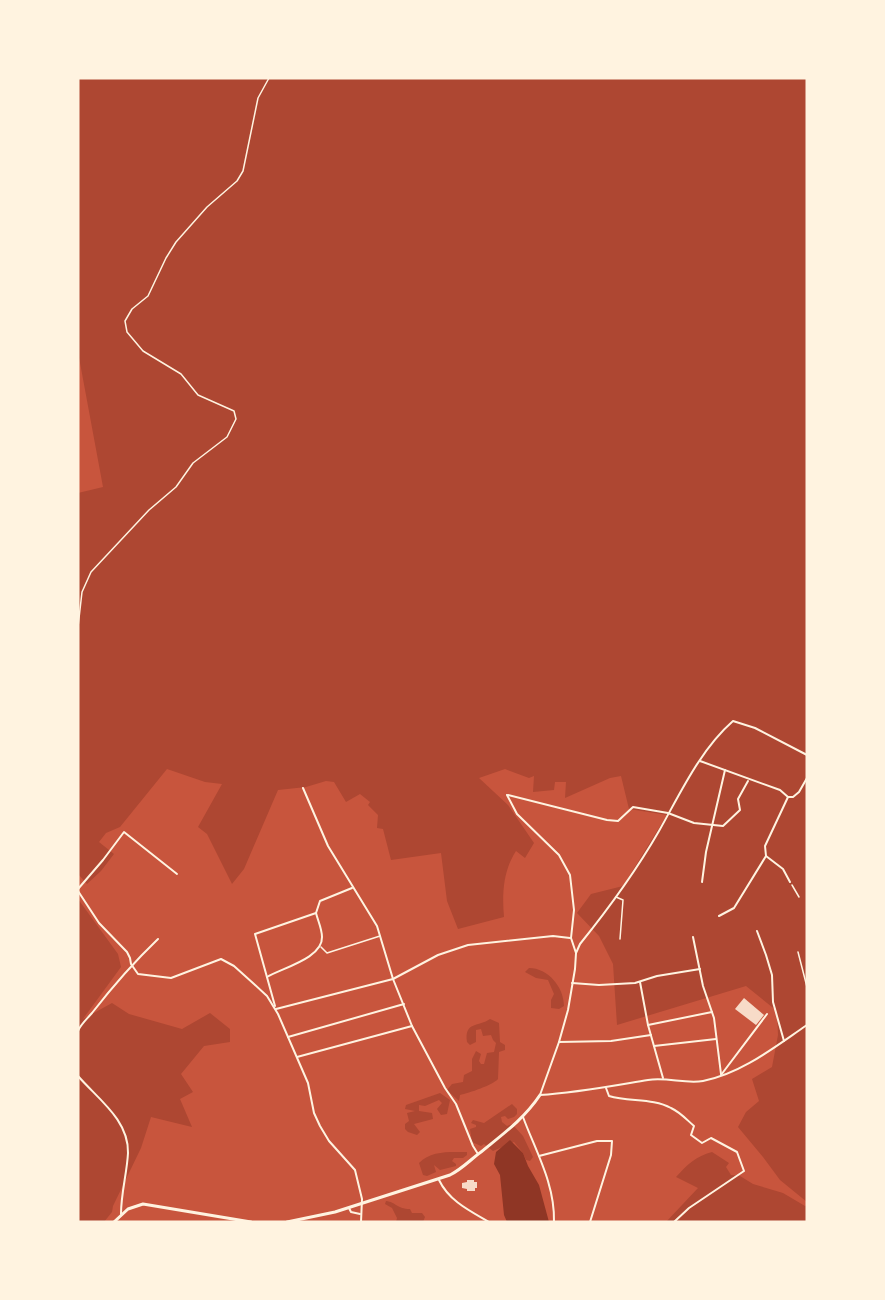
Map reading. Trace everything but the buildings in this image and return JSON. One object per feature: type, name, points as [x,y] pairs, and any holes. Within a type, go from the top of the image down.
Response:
[{"type":"street","points":[[287,1222],[309,1219],[349,1208],[439,1180],[461,1169],[523,1117],[540,1095],[559,1042],[568,1010],[576,953],[580,944],[616,897],[659,831],[700,761],[723,730],[733,721],[755,728],[807,755]]},
{"type":"street","points":[[700,761],[748,781],[780,790],[793,797],[799,792],[807,778]]},
{"type":"street","points":[[702,882],[706,852],[725,770]]},
{"type":"street","points":[[576,953],[571,938],[574,910],[570,875],[565,863],[560,855],[517,814],[507,795],[607,820],[618,821],[633,807],[668,813],[694,823],[723,826],[740,810],[738,799],[748,781]]},
{"type":"street","points":[[303,788],[328,846],[377,926],[393,978],[412,1026],[444,1088],[456,1104],[478,1154]]},
{"type":"street","points":[[718,916],[734,908],[766,856],[765,846],[788,796]]},
{"type":"street","points":[[177,874],[124,832],[78,890],[104,928],[127,952],[138,974],[171,978],[221,958],[234,966],[267,996],[276,1009]]},
{"type":"street","points":[[766,856],[783,869],[790,882]]},
{"type":"street","points":[[267,977],[306,960],[320,947],[322,937],[316,912],[320,902],[353,888]]},
{"type":"street","points":[[316,912],[255,934],[276,1009],[308,1083],[314,1113],[329,1141],[355,1170],[362,1203],[361,1222]]},
{"type":"street","points":[[757,931],[772,975],[773,1002],[785,1040]]},
{"type":"street","points":[[276,1009],[393,978],[438,955],[468,945],[553,936],[571,938]]},
{"type":"street","points":[[693,937],[705,994],[714,1018],[721,1075]]},
{"type":"street","points":[[78,1031],[131,964],[158,939]]},
{"type":"street","points":[[573,983],[612,984],[640,981],[700,969]]},
{"type":"street","points":[[640,981],[648,1025],[663,1078]]},
{"type":"street","points":[[288,1037],[404,1004]]},
{"type":"street","points":[[648,1025],[712,1012]]},
{"type":"street","points":[[721,1075],[767,1014]]},
{"type":"street","points":[[540,1095],[606,1088],[663,1078],[692,1082],[721,1075],[747,1064],[807,1025]]},
{"type":"street","points":[[297,1057],[412,1026]]},
{"type":"street","points":[[559,1042],[611,1041],[651,1035]]},
{"type":"street","points":[[654,1046],[717,1038]]},
{"type":"street","points":[[78,1076],[120,1122],[126,1135],[128,1155],[121,1199],[121,1215]]},
{"type":"street","points":[[606,1088],[609,1096],[621,1100],[671,1107],[694,1126],[692,1138],[702,1143],[711,1138],[737,1152],[744,1171],[689,1208],[674,1222]]},
{"type":"street","points":[[523,1117],[550,1185],[554,1222]]},
{"type":"street","points":[[539,1156],[597,1142],[612,1141],[611,1155],[590,1222]]},
{"type":"street","points":[[439,1180],[444,1191],[454,1200],[489,1222]]},
{"type":"street","points":[[114,1222],[135,1205],[143,1204],[251,1222]]},
{"type":"street","points":[[349,1208],[351,1212],[360,1214]]},
{"type":"lane","points":[[616,897],[623,900],[620,939]]},
{"type":"lane","points":[[320,947],[327,953],[380,936]]},
{"type":"lane","points":[[798,952],[807,987]]},
{"type":"path","points":[[78,627],[82,592],[91,572],[149,510],[176,487],[193,463],[218,445],[234,427],[236,419],[234,411],[198,395],[181,374],[143,351],[127,332],[125,321],[132,309],[148,296],[176,242],[207,207],[237,181],[243,171],[258,98],[269,78]]},
{"type":"path","points":[[790,882],[799,897]]},
{"type":"shaded area","points":[[78,78],[807,78],[807,1202],[780,1180],[738,1127],[746,1112],[759,1101],[752,1079],[772,1067],[778,1035],[777,1011],[746,986],[617,1025],[613,964],[599,936],[577,913],[591,894],[623,886],[667,815],[629,809],[621,776],[610,778],[565,798],[566,782],[555,782],[554,790],[533,792],[534,776],[529,778],[505,769],[479,778],[508,805],[534,843],[525,858],[516,851],[508,867],[503,891],[504,917],[458,929],[447,901],[441,853],[391,860],[383,829],[377,828],[378,815],[368,805],[370,802],[360,794],[346,802],[334,782],[326,781],[306,787],[278,790],[244,869],[232,884],[207,834],[198,827],[222,784],[205,782],[167,769],[120,827],[106,833],[99,842],[114,854],[101,871],[87,884],[78,874],[78,493],[103,487],[78,352]]},
{"type":"shaded area","points":[[78,899],[118,954],[121,967],[83,1019],[112,1003],[129,1014],[182,1029],[210,1013],[230,1029],[230,1042],[204,1046],[181,1074],[193,1092],[180,1099],[192,1127],[151,1117],[141,1148],[112,1212],[104,1222],[78,1222]]},
{"type":"shaded area","points":[[529,968],[542,971],[554,980],[561,992],[564,1006],[559,1009],[551,1008],[554,994],[548,980],[536,978],[525,972]]},
{"type":"shaded area","points":[[490,1019],[499,1023],[500,1042],[505,1045],[505,1050],[499,1052],[498,1079],[475,1091],[460,1095],[459,1101],[447,1090],[452,1084],[463,1082],[464,1075],[472,1071],[472,1059],[476,1051],[481,1054],[479,1061],[484,1064],[487,1053],[494,1052],[496,1043],[491,1035],[483,1036],[481,1029],[476,1030],[476,1042],[470,1045],[467,1042],[468,1031],[473,1026]]},
{"type":"shaded area","points":[[440,1093],[450,1100],[447,1114],[441,1115],[437,1109],[442,1103],[439,1100],[425,1106],[419,1105],[419,1111],[432,1113],[433,1119],[414,1124],[420,1132],[417,1135],[408,1132],[405,1129],[405,1124],[409,1121],[407,1113],[415,1111],[405,1109],[406,1105]]},
{"type":"shaded area","points":[[512,1104],[517,1109],[517,1114],[508,1119],[505,1116],[501,1117],[502,1122],[507,1126],[512,1124],[523,1136],[533,1157],[530,1161],[526,1160],[514,1142],[493,1151],[484,1144],[481,1146],[472,1142],[470,1129],[476,1127],[471,1123],[473,1120],[484,1123]]},
{"type":"shaded area","points":[[510,1140],[523,1153],[539,1185],[549,1222],[507,1222],[504,1215],[500,1175],[494,1164],[496,1152]]},
{"type":"shaded area","points":[[467,1152],[463,1158],[454,1158],[452,1161],[456,1166],[440,1170],[434,1165],[436,1172],[427,1176],[423,1175],[419,1163],[429,1156]]},
{"type":"shaded area","points":[[712,1152],[729,1163],[726,1167],[731,1175],[740,1176],[753,1184],[783,1193],[807,1205],[807,1222],[666,1222],[698,1188],[676,1177],[692,1162]]},
{"type":"shaded area","points":[[386,1201],[410,1209],[412,1213],[422,1213],[425,1217],[423,1222],[396,1222],[397,1218],[392,1208],[385,1204]]}]
